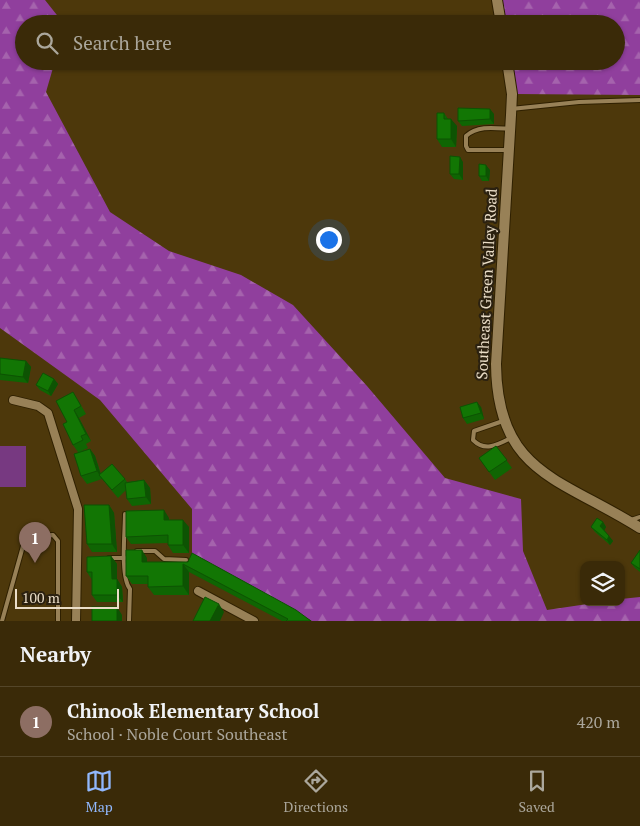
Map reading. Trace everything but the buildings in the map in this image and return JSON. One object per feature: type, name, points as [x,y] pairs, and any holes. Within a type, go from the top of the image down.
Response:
[{"type":"street","points":[[496,0],[499,15]]},
{"type":"street","name":"Southeast Green Valley Road","points":[[508,70],[512,94],[511,129],[496,364],[497,391],[503,421],[520,452],[537,468],[640,528]]},
{"type":"street","points":[[13,400],[38,406],[48,413],[78,509],[76,621]]},
{"type":"street","points":[[198,591],[254,621]]},
{"type":"street","points":[[236,621],[240,613]]},
{"type":"lane","points":[[511,109],[579,102],[640,100]]},
{"type":"lane","points":[[510,150],[468,150],[466,136],[472,130],[484,128],[511,129]]},
{"type":"lane","points":[[503,421],[474,431],[473,440],[485,447],[492,447],[511,438]]},
{"type":"lane","points":[[125,514],[126,584],[130,590],[129,621]]},
{"type":"lane","points":[[629,521],[640,517]]},
{"type":"lane","points":[[2,621],[25,540],[30,536],[53,535],[58,541],[58,621]]},
{"type":"lane","points":[[135,551],[155,551],[164,559],[186,560]]},
{"type":"lane","points":[[77,556],[87,557]]},
{"type":"lane","points":[[106,557],[125,558]]},
{"type":"green space","points":[[0,0],[45,0],[57,15],[15,15],[15,70],[52,70],[46,92],[110,212],[169,251],[241,275],[293,305],[367,386],[445,478],[521,499],[523,551],[547,610],[580,605],[625,606],[625,599],[640,597],[640,621],[312,621],[192,556],[192,509],[100,400],[0,328]]},
{"type":"green space","points":[[502,0],[640,0],[640,95],[515,94],[512,70],[625,70],[625,15],[504,15]]},
{"type":"shaded area","points":[[0,446],[26,446],[26,487],[0,487]]},
{"type":"place","name":"Chinook Elementary School","points":[[35,563]]}]
